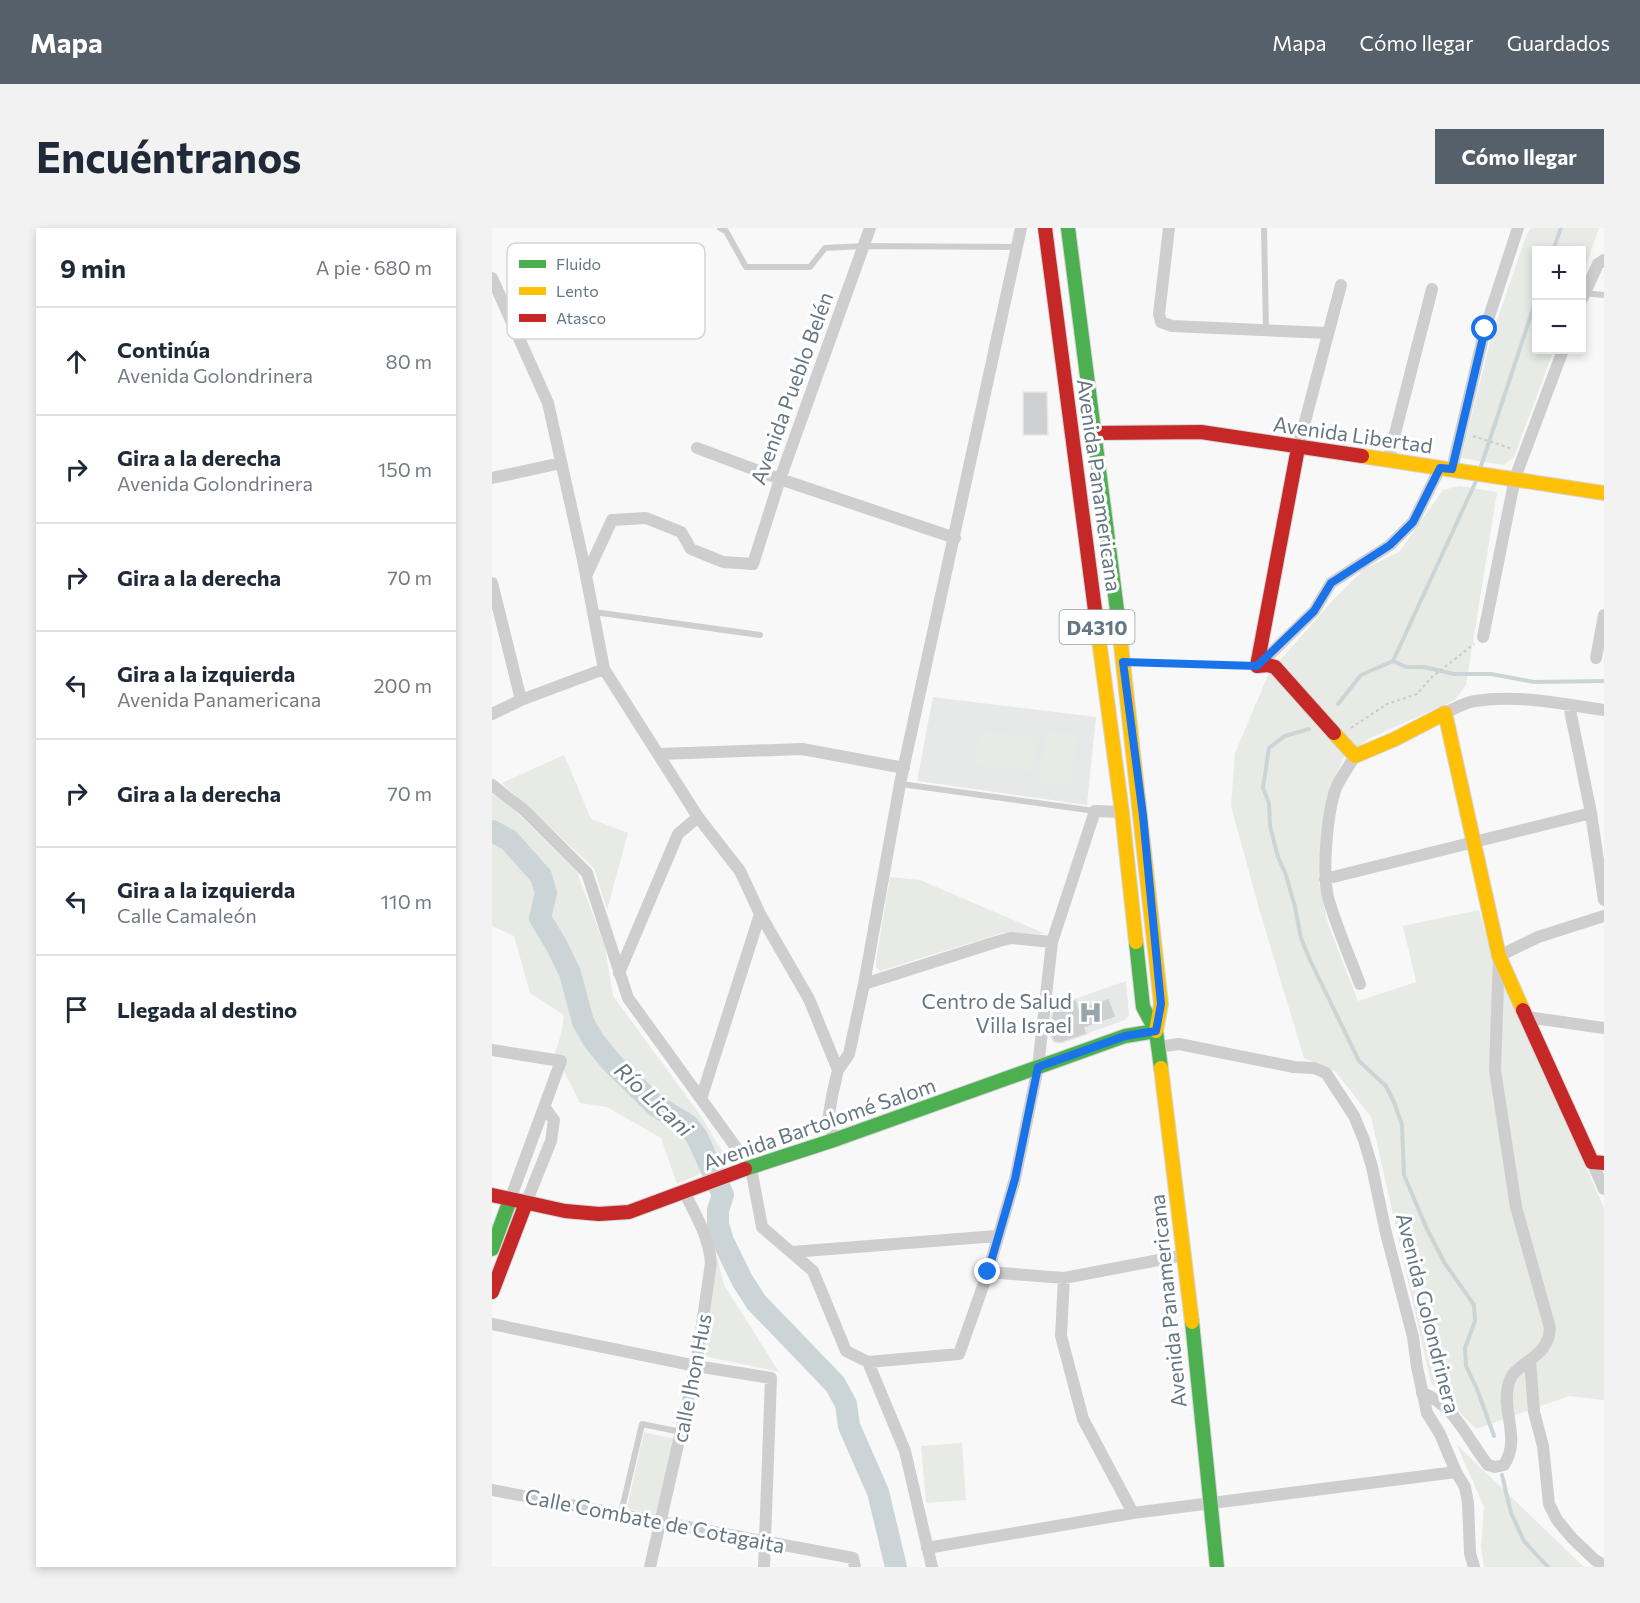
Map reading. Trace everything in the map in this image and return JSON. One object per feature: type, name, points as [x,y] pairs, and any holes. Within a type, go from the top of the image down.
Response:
[{"type":"main road","name":"Avenida Panamericana","points":[[1045,228],[1122,812],[1143,1007],[1156,1031]]},
{"type":"main road","name":"Avenida Panamericana","points":[[1068,228],[1143,816],[1161,1004],[1156,1031],[1185,1255],[1217,1567]]},
{"type":"main road","name":"Avenida Libertad","points":[[1072,442],[1096,436],[1148,431],[1201,432],[1604,493]]},
{"type":"main road","points":[[1298,448],[1257,666],[1269,665],[1275,668],[1355,756],[1405,735],[1445,713],[1499,956],[1598,1163]]},
{"type":"main road","name":"Avenida Bartolomé Salom","points":[[492,1195],[565,1211],[599,1214],[629,1212],[1125,1036],[1156,1031]]},
{"type":"main road","points":[[492,1249],[510,1200]]},
{"type":"main road","points":[[492,1292],[526,1203]]},
{"type":"street","name":"Avenida Pueblo Belén","points":[[586,576],[612,520],[646,518],[681,532],[691,549],[723,562],[753,564],[780,479],[870,228]]},
{"type":"street","points":[[834,1140],[828,1120],[838,1070],[849,1054],[900,784],[1022,228]]},
{"type":"street","points":[[1169,228],[1159,314],[1161,322],[1172,326],[1327,333]]},
{"type":"street","points":[[1257,666],[1314,611],[1331,583],[1390,545],[1413,522],[1446,469],[1485,329],[1518,228]]},
{"type":"street","points":[[1586,290],[1598,264],[1604,260]]},
{"type":"street","points":[[492,278],[507,311]]},
{"type":"street","points":[[1298,448],[1341,285]]},
{"type":"street","points":[[1388,460],[1432,289]]},
{"type":"street","points":[[519,339],[548,403],[604,669],[698,817],[740,871],[760,914],[809,999],[838,1070]]},
{"type":"street","points":[[1483,637],[1515,478],[1562,354]]},
{"type":"street","points":[[697,448],[780,479],[955,538]]},
{"type":"street","points":[[492,478],[561,463]]},
{"type":"street","points":[[492,583],[521,700]]},
{"type":"street","points":[[1596,658],[1604,615]]},
{"type":"street","points":[[492,714],[521,700],[604,669]]},
{"type":"street","points":[[1445,713],[1473,701],[1504,699],[1548,701],[1604,710]]},
{"type":"street","points":[[1569,705],[1591,813],[1604,900]]},
{"type":"street","points":[[658,754],[802,749],[904,768]]},
{"type":"street","points":[[1355,756],[1337,785],[1333,800],[1329,819],[1325,879],[1328,897],[1360,984]]},
{"type":"street","points":[[492,785],[524,810],[587,873],[628,998],[751,1168],[762,1227],[813,1271],[846,1352],[867,1362],[959,1354],[988,1272],[1015,1179],[1038,1067],[1052,942],[1095,811],[1122,812]]},
{"type":"street","points":[[1325,879],[1591,813]]},
{"type":"street","points":[[619,973],[678,834],[698,817]]},
{"type":"street","points":[[701,1100],[760,914]]},
{"type":"street","points":[[1422,1393],[1438,1402],[1460,1424],[1488,1465],[1495,1467],[1507,1460],[1512,1441],[1508,1386],[1515,1372],[1546,1346],[1550,1328],[1516,1207],[1495,1070],[1499,956],[1538,937],[1604,916]]},
{"type":"street","points":[[864,984],[1011,938],[1052,942]]},
{"type":"street","points":[[1527,1017],[1604,1028]]},
{"type":"street","name":"Avenida Golondrinera","points":[[1158,1047],[1179,1044],[1294,1067],[1314,1068],[1326,1073],[1354,1116],[1370,1158],[1386,1233],[1413,1337],[1427,1413],[1440,1434],[1465,1487],[1470,1553],[1474,1567]]},
{"type":"street","points":[[492,1050],[561,1061],[510,1200]]},
{"type":"street","points":[[526,1203],[551,1141],[554,1120],[545,1108]]},
{"type":"street","points":[[1598,1163],[1604,1189]]},
{"type":"street","name":"calle Jhon Hus","points":[[650,1567],[696,1366],[711,1263],[710,1248],[704,1231],[684,1192]]},
{"type":"street","points":[[792,1252],[997,1236]]},
{"type":"street","points":[[988,1272],[1065,1278],[1185,1255]]},
{"type":"street","points":[[1065,1278],[1061,1336],[1083,1419],[1133,1513]]},
{"type":"street","points":[[492,1324],[696,1366],[771,1378],[764,1567]]},
{"type":"street","points":[[1530,1361],[1534,1412],[1543,1446],[1549,1504],[1557,1520],[1572,1538],[1595,1560],[1604,1565]]},
{"type":"street","points":[[867,1362],[905,1451],[932,1567]]},
{"type":"street","points":[[927,1548],[1209,1502],[1456,1472]]},
{"type":"street","name":"Calle Combate de Cotagaita","points":[[492,1490],[661,1520],[854,1562]]},
{"type":"lane","points":[[720,228],[726,231],[746,267],[810,267],[825,248],[1018,247]]},
{"type":"lane","points":[[1264,228],[1266,330]]},
{"type":"lane","points":[[1586,296],[1604,295]]},
{"type":"lane","points":[[593,612],[760,635]]},
{"type":"lane","points":[[1123,662],[1257,666]]},
{"type":"lane","points":[[900,784],[1095,811]]},
{"type":"lane","points":[[621,1513],[642,1424],[681,1432]]},
{"type":"path","points":[[1481,439],[1502,446]]},
{"type":"path","points":[[1338,736],[1387,704],[1417,693],[1432,677],[1483,637]]},
{"type":"shaded area","points":[[1531,228],[1599,228],[1586,265],[1586,246],[1532,246],[1532,354],[1553,354],[1514,457],[1504,465],[1461,458],[1491,338],[1526,236]]},
{"type":"shaded area","points":[[1460,486],[1497,492],[1466,685],[1455,700],[1370,738],[1344,757],[1325,808],[1319,882],[1328,924],[1358,1001],[1416,982],[1403,926],[1479,910],[1491,953],[1604,1208],[1604,1400],[1569,1396],[1476,1429],[1431,1383],[1371,1117],[1335,1071],[1304,1058],[1231,806],[1235,753],[1269,673],[1334,599],[1364,569],[1399,552],[1443,490]]},
{"type":"shaded area","points":[[933,697],[1096,717],[1087,805],[917,781]]},
{"type":"shaded area","points":[[981,730],[1037,738],[1033,772],[976,764]]},
{"type":"shaded area","points":[[1047,730],[1078,735],[1070,785],[1039,781]]},
{"type":"shaded area","points":[[564,755],[591,819],[628,833],[607,910],[594,868],[502,783]]},
{"type":"shaded area","points":[[492,793],[513,809],[577,872],[605,947],[613,996],[701,1116],[728,1161],[677,1184],[661,1138],[607,1107],[580,1103],[555,1053],[564,1015],[530,993],[514,936],[492,926]]},
{"type":"shaded area","points":[[890,877],[920,880],[1046,934],[1002,933],[880,971],[876,967],[876,961]]},
{"type":"shaded area","name":"Centro de Salud Villa Israel","points":[[1126,981],[1129,1016],[1125,1020],[1061,1043],[1054,1042],[1048,1031],[1052,1007]]},
{"type":"shaded area","points":[[717,1257],[724,1285],[779,1372],[704,1356]]},
{"type":"shaded area","points":[[644,1432],[674,1439],[657,1515],[627,1508]]},
{"type":"shaded area","points":[[962,1443],[966,1500],[926,1503],[921,1446]]},
{"type":"shaded area","points":[[1457,1445],[1584,1567],[1484,1567],[1481,1546],[1484,1507]]},
{"type":"building","points":[[1023,392],[1047,392],[1048,435],[1023,435]]},
{"type":"building","points":[[1109,998],[1116,1017],[1085,1028],[1087,1034],[1061,1043],[1054,1042],[1050,1034],[1053,1007],[1076,999],[1079,1009]]},
{"type":"waterway","points":[[1554,246],[1561,228]]},
{"type":"waterway","points":[[1480,469],[1532,312]]},
{"type":"waterway","points":[[1338,704],[1361,675],[1393,661],[1477,479]]},
{"type":"waterway","points":[[1393,661],[1406,667],[1424,667],[1454,674],[1491,674],[1534,682],[1604,681]]},
{"type":"waterway","points":[[1309,729],[1285,736],[1269,748],[1263,788],[1269,803],[1270,826],[1278,857],[1286,875],[1301,938],[1310,960],[1359,1061],[1386,1086],[1394,1102],[1402,1125],[1404,1175],[1426,1227],[1444,1262],[1474,1305],[1475,1321],[1465,1348],[1466,1366],[1494,1436]]},
{"type":"waterway","name":"Río Licani","points":[[492,831],[509,840],[541,876],[546,893],[540,918],[570,973],[583,1022],[594,1041],[612,1063],[656,1106],[688,1125],[697,1137],[723,1195],[718,1210],[718,1224],[723,1241],[742,1280],[756,1302],[835,1384],[846,1404],[849,1426],[878,1492],[896,1567]]},
{"type":"waterway","points":[[1502,1475],[1511,1513],[1524,1541],[1548,1567]]},
{"type":"traffic: fast","points":[[1068,228],[1118,618]]},
{"type":"traffic: fast","points":[[1136,942],[1143,1007],[1156,1031]]},
{"type":"traffic: fast","points":[[745,1169],[834,1140],[1125,1036],[1156,1031],[1161,1068]]},
{"type":"traffic: fast","points":[[492,1249],[510,1200]]},
{"type":"traffic: fast","points":[[1192,1322],[1217,1567]]},
{"type":"traffic: slow","points":[[1362,456],[1604,493]]},
{"type":"traffic: slow","points":[[1095,610],[1122,812],[1136,942]]},
{"type":"traffic: slow","points":[[1118,618],[1161,1004],[1156,1031]]},
{"type":"traffic: slow","points":[[1334,733],[1355,756],[1395,739],[1445,713],[1499,956],[1523,1010]]},
{"type":"traffic: slow","points":[[1161,1068],[1192,1322]]},
{"type":"traffic: jam","points":[[1045,228],[1095,610]]},
{"type":"traffic: jam","points":[[1095,433],[1201,432],[1362,456]]},
{"type":"traffic: jam","points":[[1298,448],[1257,666],[1275,667],[1334,733]]},
{"type":"traffic: jam","points":[[1523,1010],[1592,1162],[1604,1163]]},
{"type":"traffic: jam","points":[[492,1195],[565,1211],[599,1214],[629,1212],[745,1169]]},
{"type":"traffic: jam","points":[[492,1292],[526,1203]]},
{"type":"place","name":"Centro de Salud Villa Israel","points":[[1090,1012]]},
{"type":"route","points":[[988,1272],[1015,1179],[1038,1067],[1125,1036],[1156,1031],[1161,1004],[1143,816],[1123,662],[1257,666],[1314,611],[1331,583],[1390,545],[1413,522],[1440,468],[1452,469],[1485,329]]}]
